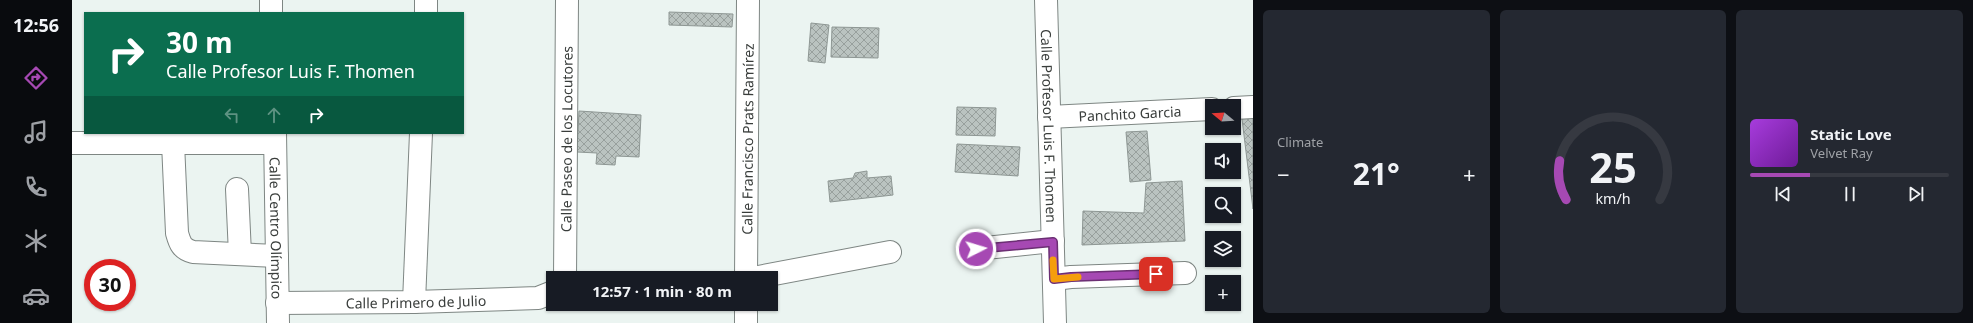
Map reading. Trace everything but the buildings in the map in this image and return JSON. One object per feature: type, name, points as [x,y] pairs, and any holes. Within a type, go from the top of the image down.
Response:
[{"type":"street","points":[[271,0],[271,12]]},
{"type":"street","points":[[426,0],[426,12]]},
{"type":"street","name":"Calle Paseo de los Locutores","points":[[561,271],[567,0]]},
{"type":"street","name":"Calle Francisco Prats Ramírez","points":[[746,271],[748,0]]},
{"type":"street","name":"Calle Profesor Luis F. Thomen","points":[[1046,0],[1055,323]]},
{"type":"street","points":[[1241,108],[1253,107]]},
{"type":"street","name":"Panchito Garcia","points":[[1049,117],[1205,109]]},
{"type":"street","points":[[414,302],[421,134]]},
{"type":"street","points":[[72,143],[173,143],[275,138]]},
{"type":"street","name":"Calle Centro Olímpico","points":[[275,138],[277,313]]},
{"type":"street","points":[[173,143],[177,233],[180,243],[184,249],[193,252],[276,256]]},
{"type":"street","points":[[237,189],[240,254]]},
{"type":"street","points":[[976,249],[1053,242]]},
{"type":"street","points":[[778,273],[890,252]]},
{"type":"street","points":[[1054,279],[1071,277],[1185,273]]},
{"type":"street","name":"Calle Primero de Julio","points":[[277,313],[414,302],[538,298],[546,293]]},
{"type":"street","points":[[746,311],[746,323]]},
{"type":"slow traffic","points":[[1053,260],[1054,279],[1078,277]]},
{"type":"route","points":[[976,249],[1053,242],[1054,279],[1156,274]]}]
